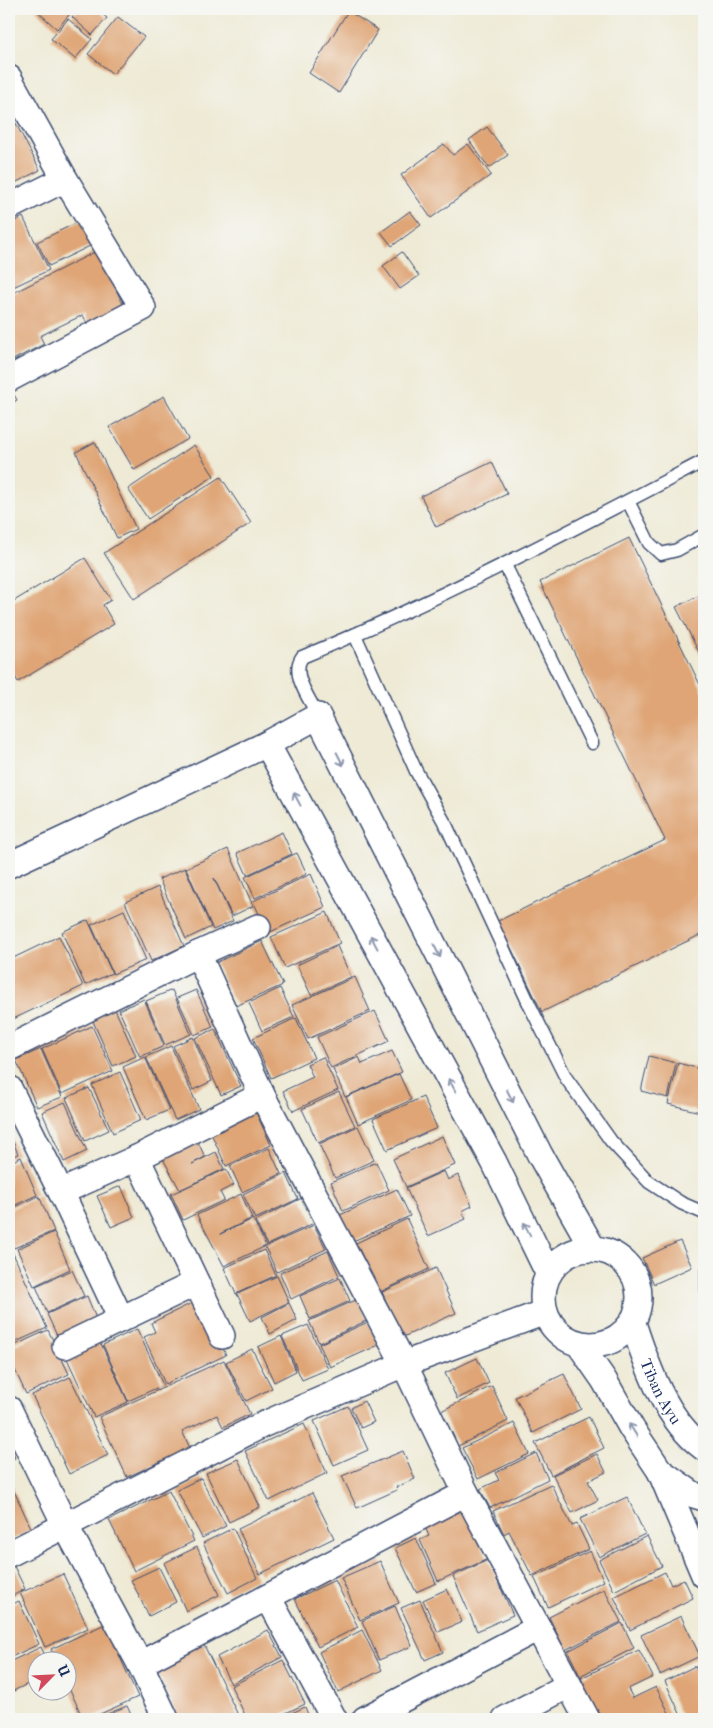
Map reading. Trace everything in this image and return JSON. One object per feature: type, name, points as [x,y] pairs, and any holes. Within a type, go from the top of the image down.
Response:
[{"type":"street","points":[[9,78],[65,179],[143,308],[9,379]]},
{"type":"street","points":[[9,207],[65,179]]},
{"type":"street","points":[[9,865],[266,744],[318,716],[540,1155],[592,1248]]},
{"type":"street","points":[[266,744],[494,1162],[548,1273]]},
{"type":"street","points":[[9,1048],[198,954],[258,928]]},
{"type":"street","points":[[198,954],[262,1095],[404,1364],[466,1493],[588,1719]]},
{"type":"street","points":[[9,1088],[61,1192],[121,1320]]},
{"type":"street","points":[[61,1192],[137,1158],[262,1095]]},
{"type":"street","points":[[137,1158],[222,1336]]},
{"type":"street","points":[[592,1248],[612,1252],[629,1264],[639,1283],[640,1304],[633,1324],[618,1338],[600,1345],[579,1344],[565,1338],[553,1327],[545,1312],[543,1292],[548,1273],[559,1260],[574,1250],[592,1248]]},
{"type":"street","points":[[65,1346],[196,1282]]},
{"type":"street","points":[[9,1554],[262,1425],[404,1364],[545,1312]]},
{"type":"street","name":"Tiban Ayu","points":[[633,1324],[642,1350],[666,1401],[685,1432],[704,1448]]},
{"type":"street","points":[[579,1344],[604,1380],[632,1429],[660,1471],[704,1575]]},
{"type":"street","points":[[9,1409],[65,1525],[140,1664],[166,1719]]},
{"type":"street","points":[[660,1471],[694,1495],[704,1498]]},
{"type":"street","points":[[140,1664],[466,1493]]},
{"type":"street","points":[[268,1597],[334,1719]]},
{"type":"street","points":[[365,1719],[538,1628]]},
{"type":"street","points":[[505,1719],[569,1685]]},
{"type":"lane","points":[[318,716],[297,673],[297,664],[302,657],[355,635],[505,564],[704,461]]},
{"type":"lane","points":[[628,501],[649,543],[662,554],[676,550],[704,535]]},
{"type":"lane","points":[[505,564],[592,743]]},
{"type":"lane","points":[[355,635],[416,771],[448,827],[532,1010],[566,1078],[611,1140],[649,1182],[681,1203],[704,1213]]},
{"type":"building","points":[[37,9],[74,9],[57,29]]},
{"type":"building","points":[[78,9],[96,9],[107,18],[92,35],[72,17]]},
{"type":"building","points":[[348,11],[378,30],[339,93],[309,73]]},
{"type":"building","points":[[118,17],[144,37],[113,74],[88,54]]},
{"type":"building","points":[[68,19],[92,39],[75,59],[51,39]]},
{"type":"building","points":[[9,110],[40,170],[9,186]]},
{"type":"building","points":[[487,127],[508,155],[489,168],[469,140]]},
{"type":"building","points":[[444,144],[453,155],[468,144],[491,175],[431,218],[401,175]]},
{"type":"building","points":[[410,211],[421,225],[392,246],[381,232]]},
{"type":"building","points":[[23,217],[49,270],[9,289],[9,224]]},
{"type":"building","points":[[84,219],[96,243],[49,266],[37,242]]},
{"type":"building","points":[[97,251],[124,306],[87,324],[83,315],[64,324],[40,336],[44,344],[9,362],[9,295]]},
{"type":"building","points":[[402,252],[419,276],[400,289],[383,266]]},
{"type":"building","points":[[9,386],[17,400],[9,405]]},
{"type":"building","points":[[164,396],[188,439],[134,470],[109,427]]},
{"type":"building","points":[[95,442],[136,529],[117,538],[76,452]]},
{"type":"building","points":[[194,445],[214,476],[148,519],[128,489]]},
{"type":"building","points":[[492,462],[507,494],[436,527],[421,496]]},
{"type":"building","points":[[221,477],[251,523],[134,599],[104,553]]},
{"type":"building","points":[[629,538],[704,693],[704,933],[542,1012],[498,921],[665,840],[540,582]]},
{"type":"building","points":[[85,558],[111,600],[103,605],[114,624],[18,682],[9,666],[9,604]]},
{"type":"building","points":[[704,593],[704,662],[676,607]]},
{"type":"building","points":[[282,832],[292,854],[247,875],[237,853]]},
{"type":"building","points":[[228,849],[253,906],[232,916],[214,878],[233,921],[213,930],[186,868]]},
{"type":"building","points":[[297,853],[307,874],[255,898],[245,877]]},
{"type":"building","points":[[185,868],[211,927],[186,939],[159,879]]},
{"type":"building","points":[[311,874],[325,907],[268,933],[253,901]]},
{"type":"building","points":[[158,887],[184,946],[151,961],[125,902]]},
{"type":"building","points":[[124,910],[146,960],[113,974],[91,925]]},
{"type":"building","points":[[327,912],[340,943],[285,968],[271,937]]},
{"type":"building","points":[[88,920],[112,973],[85,985],[62,932]]},
{"type":"building","points":[[59,936],[83,986],[9,1021],[9,960]]},
{"type":"building","points":[[262,941],[283,985],[236,1006],[215,963]]},
{"type":"building","points":[[337,946],[351,977],[311,995],[297,965]]},
{"type":"building","points":[[355,977],[370,1011],[308,1039],[292,1005]]},
{"type":"building","points":[[280,988],[294,1017],[262,1031],[249,1003]]},
{"type":"building","points":[[172,990],[191,1034],[165,1045],[146,1001]]},
{"type":"building","points":[[196,990],[213,1027],[194,1035],[177,998]]},
{"type":"building","points":[[144,999],[164,1046],[140,1057],[119,1010]]},
{"type":"building","points":[[114,1007],[136,1056],[113,1066],[91,1017]]},
{"type":"building","points":[[375,1011],[389,1041],[331,1068],[317,1037]]},
{"type":"building","points":[[296,1018],[314,1058],[271,1078],[253,1038]]},
{"type":"building","points":[[92,1026],[113,1071],[62,1094],[42,1049]]},
{"type":"building","points":[[215,1029],[241,1086],[221,1095],[195,1038]]},
{"type":"building","points":[[193,1037],[212,1081],[193,1090],[173,1046]]},
{"type":"building","points":[[171,1046],[199,1109],[175,1120],[146,1057]]},
{"type":"building","points":[[41,1049],[62,1097],[37,1107],[16,1060]]},
{"type":"building","points":[[392,1051],[402,1072],[345,1097],[333,1069],[359,1057],[362,1064]]},
{"type":"building","points":[[649,1056],[676,1063],[668,1098],[641,1091]]},
{"type":"building","points":[[145,1057],[169,1110],[146,1120],[123,1067]]},
{"type":"building","points":[[323,1057],[338,1090],[293,1111],[283,1091],[313,1077],[307,1064]]},
{"type":"building","points":[[678,1063],[704,1070],[704,1113],[668,1104]]},
{"type":"building","points":[[120,1072],[141,1120],[113,1133],[92,1085]]},
{"type":"building","points":[[399,1074],[411,1100],[358,1124],[346,1097]]},
{"type":"building","points":[[89,1088],[109,1130],[85,1141],[66,1098]]},
{"type":"building","points":[[339,1092],[355,1126],[318,1143],[302,1109]]},
{"type":"building","points":[[423,1097],[437,1128],[387,1150],[373,1119]]},
{"type":"building","points":[[65,1102],[87,1151],[64,1162],[42,1112]]},
{"type":"building","points":[[254,1108],[271,1145],[226,1166],[209,1129]]},
{"type":"building","points":[[358,1126],[374,1160],[335,1178],[319,1144]]},
{"type":"building","points":[[9,1132],[18,1154],[9,1158]]},
{"type":"building","points":[[442,1136],[455,1165],[406,1187],[393,1159]]},
{"type":"building","points":[[197,1140],[205,1157],[192,1164],[216,1152],[224,1169],[180,1190],[162,1157]]},
{"type":"building","points":[[269,1148],[281,1174],[242,1192],[230,1166]]},
{"type":"building","points":[[21,1157],[37,1195],[9,1208],[9,1163]]},
{"type":"building","points":[[376,1162],[389,1190],[343,1211],[331,1182]]},
{"type":"building","points":[[226,1169],[234,1185],[220,1192],[224,1200],[183,1220],[171,1194]]},
{"type":"building","points":[[444,1171],[448,1180],[458,1175],[472,1206],[462,1211],[466,1219],[428,1236],[406,1188]]},
{"type":"building","points":[[286,1173],[298,1199],[255,1219],[243,1194]]},
{"type":"building","points":[[121,1186],[134,1217],[111,1227],[97,1196]]},
{"type":"building","points":[[397,1189],[410,1216],[353,1241],[340,1215]]},
{"type":"building","points":[[241,1194],[252,1218],[220,1234],[253,1219],[266,1246],[224,1266],[197,1215]]},
{"type":"building","points":[[39,1196],[54,1231],[14,1248],[9,1237],[9,1210]]},
{"type":"building","points":[[302,1198],[314,1223],[267,1245],[255,1221]]},
{"type":"building","points":[[407,1219],[429,1269],[380,1292],[356,1243]]},
{"type":"building","points":[[314,1225],[326,1249],[277,1272],[265,1247]]},
{"type":"building","points":[[54,1232],[70,1269],[34,1286],[17,1249]]},
{"type":"building","points":[[680,1241],[692,1267],[654,1284],[642,1258]]},
{"type":"building","points":[[11,1249],[47,1328],[9,1345],[9,1250]]},
{"type":"building","points":[[264,1250],[276,1275],[236,1294],[224,1268]]},
{"type":"building","points":[[328,1251],[339,1276],[291,1299],[280,1273]]},
{"type":"building","points":[[436,1268],[456,1313],[403,1337],[382,1292]]},
{"type":"building","points":[[72,1270],[84,1296],[47,1313],[36,1286]]},
{"type":"building","points":[[700,1270],[704,1270],[704,1382],[701,1382]]},
{"type":"building","points":[[277,1276],[289,1302],[250,1321],[237,1294]]},
{"type":"building","points":[[340,1278],[350,1301],[310,1319],[300,1296]]},
{"type":"building","points":[[87,1296],[97,1321],[58,1338],[47,1314]]},
{"type":"building","points":[[200,1299],[226,1355],[165,1384],[144,1337],[155,1332],[151,1323]]},
{"type":"building","points":[[358,1299],[368,1320],[319,1343],[309,1321]]},
{"type":"building","points":[[289,1303],[297,1320],[270,1334],[262,1317]]},
{"type":"building","points":[[368,1322],[379,1345],[330,1367],[319,1344]]},
{"type":"building","points":[[308,1325],[328,1369],[302,1380],[282,1336]]},
{"type":"building","points":[[137,1329],[163,1385],[128,1401],[103,1345]]},
{"type":"building","points":[[48,1330],[69,1374],[26,1394],[9,1357],[9,1348]]},
{"type":"building","points":[[281,1336],[296,1371],[274,1382],[258,1347]]},
{"type":"building","points":[[98,1337],[128,1402],[94,1417],[64,1352]]},
{"type":"building","points":[[252,1349],[272,1388],[246,1401],[226,1362]]},
{"type":"building","points":[[477,1358],[489,1383],[457,1399],[445,1373]]},
{"type":"building","points":[[224,1360],[250,1414],[223,1427],[217,1415],[182,1431],[190,1448],[127,1477],[99,1417]]},
{"type":"building","points":[[564,1374],[581,1409],[533,1433],[515,1397]]},
{"type":"building","points":[[70,1377],[108,1455],[69,1474],[32,1395]]},
{"type":"building","points":[[492,1386],[508,1421],[458,1446],[441,1411]]},
{"type":"building","points":[[364,1401],[374,1422],[361,1428],[351,1408]]},
{"type":"building","points":[[348,1406],[368,1450],[334,1465],[314,1421]]},
{"type":"building","points":[[589,1417],[604,1448],[551,1475],[535,1443]]},
{"type":"building","points":[[514,1423],[529,1454],[478,1479],[462,1448]]},
{"type":"building","points":[[304,1424],[327,1473],[269,1501],[245,1451]]},
{"type":"building","points":[[9,1443],[15,1458],[9,1461]]},
{"type":"building","points":[[403,1451],[415,1479],[396,1487],[397,1490],[357,1508],[342,1476]]},
{"type":"building","points":[[536,1453],[548,1479],[490,1508],[480,1489],[499,1480],[495,1473]]},
{"type":"building","points":[[597,1454],[606,1472],[588,1481],[598,1500],[572,1513],[553,1475]]},
{"type":"building","points":[[238,1459],[260,1507],[229,1522],[206,1473]]},
{"type":"building","points":[[201,1478],[226,1526],[202,1538],[177,1490]]},
{"type":"building","points":[[9,1480],[32,1530],[9,1541]]},
{"type":"building","points":[[551,1484],[572,1526],[577,1524],[589,1549],[532,1576],[509,1531],[504,1534],[493,1511]]},
{"type":"building","points":[[169,1491],[194,1541],[134,1571],[109,1520]]},
{"type":"building","points":[[312,1493],[334,1538],[260,1574],[238,1529]]},
{"type":"building","points":[[627,1497],[645,1534],[599,1557],[580,1519]]},
{"type":"building","points":[[463,1504],[488,1559],[438,1581],[420,1540],[429,1536],[423,1523]]},
{"type":"building","points":[[233,1528],[257,1578],[228,1593],[203,1543]]},
{"type":"building","points":[[647,1536],[662,1566],[614,1591],[599,1560]]},
{"type":"building","points":[[416,1538],[436,1583],[416,1592],[395,1548]]},
{"type":"building","points":[[197,1547],[219,1595],[186,1611],[164,1563]]},
{"type":"building","points":[[590,1551],[604,1581],[548,1607],[534,1577]]},
{"type":"building","points":[[9,1556],[25,1589],[9,1598]]},
{"type":"building","points":[[488,1560],[513,1615],[477,1631],[453,1576]]},
{"type":"building","points":[[380,1561],[399,1603],[360,1620],[341,1578]]},
{"type":"building","points":[[159,1567],[176,1602],[149,1616],[131,1580]]},
{"type":"building","points":[[665,1572],[671,1585],[684,1579],[693,1598],[630,1630],[614,1597]]},
{"type":"building","points":[[63,1574],[88,1628],[45,1647],[20,1593]]},
{"type":"building","points":[[335,1580],[358,1627],[318,1647],[295,1599]]},
{"type":"building","points":[[447,1589],[462,1622],[438,1632],[423,1600]]},
{"type":"building","points":[[604,1589],[621,1622],[565,1650],[549,1617]]},
{"type":"building","points":[[420,1600],[443,1652],[425,1660],[401,1608]]},
{"type":"building","points":[[19,1601],[39,1644],[9,1658],[9,1606]]},
{"type":"building","points":[[395,1606],[412,1646],[379,1660],[362,1621]]},
{"type":"building","points":[[681,1616],[700,1656],[660,1675],[641,1635]]},
{"type":"building","points":[[622,1623],[634,1648],[580,1676],[568,1651]]},
{"type":"building","points":[[105,1624],[138,1697],[89,1719],[83,1719],[75,1700],[78,1700],[78,1650],[51,1649]]},
{"type":"building","points":[[268,1630],[282,1657],[231,1684],[217,1657]]},
{"type":"building","points":[[362,1630],[382,1670],[338,1692],[319,1652]]},
{"type":"building","points":[[203,1643],[240,1719],[180,1719],[154,1667]]},
{"type":"building","points":[[639,1650],[653,1677],[628,1689],[633,1698],[656,1687],[672,1719],[601,1719],[581,1678]]},
{"type":"building","points":[[28,1653],[28,1684],[9,1693],[9,1662]]},
{"type":"building","points":[[283,1660],[305,1704],[273,1719],[247,1719],[231,1686]]},
{"type":"building","points":[[695,1666],[701,1677],[704,1676],[704,1719],[691,1719],[689,1715],[682,1718],[665,1681]]},
{"type":"building","points":[[127,1706],[133,1719],[95,1719]]},
{"type":"building","points":[[305,1707],[310,1719],[279,1719]]},
{"type":"building","points":[[404,1711],[408,1719],[386,1719]]}]
